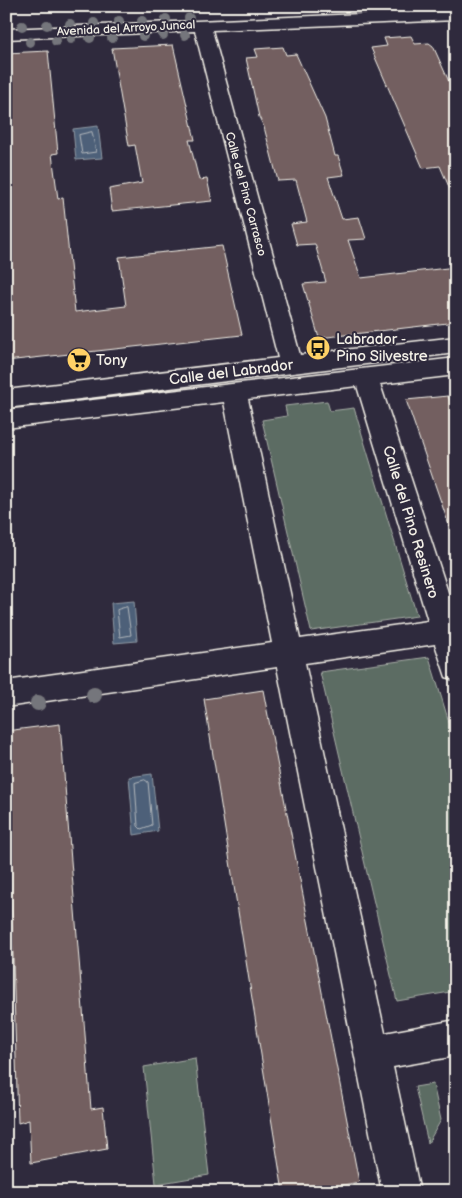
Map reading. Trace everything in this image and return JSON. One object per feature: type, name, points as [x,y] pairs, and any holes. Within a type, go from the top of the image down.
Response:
[{"type":"street","name":"Avenida del Arroyo Juncal","points":[[6,20],[276,6]]},
{"type":"street","name":"Avenida del Arroyo Juncal","points":[[6,34],[202,24],[454,18]]},
{"type":"street","name":"Calle del Pino Carrasco","points":[[202,24],[291,365]]},
{"type":"street","name":"Calle del Labrador","points":[[6,398],[456,345]]},
{"type":"street","name":"Calle del Labrador","points":[[6,419],[456,366]]},
{"type":"street","name":"Calle del Pino Resinero","points":[[366,376],[450,629],[456,668]]},
{"type":"street","points":[[234,392],[401,1192]]},
{"type":"street","points":[[6,694],[450,629]]},
{"type":"street","points":[[373,1053],[456,1038]]},
{"type":"green space","points":[[327,401],[330,411],[354,408],[417,616],[311,631],[262,420],[287,416],[285,406]]},
{"type":"green space","points":[[429,657],[456,745],[456,991],[397,1001],[320,672]]},
{"type":"green space","points":[[195,1058],[209,1175],[156,1184],[144,1067]]},
{"type":"green space","points":[[433,1084],[441,1120],[428,1143],[415,1087]]},
{"type":"water","points":[[98,126],[102,158],[76,160],[73,129]]},
{"type":"water","points":[[134,601],[137,641],[114,643],[111,603]]},
{"type":"water","points":[[152,774],[158,831],[134,835],[129,777]]},
{"type":"building","points":[[411,36],[415,44],[429,43],[433,46],[456,97],[456,203],[440,166],[423,168],[371,48],[387,46],[384,38]]},
{"type":"building","points":[[173,45],[195,140],[189,140],[199,180],[207,179],[212,201],[112,211],[109,189],[142,183],[135,145],[129,146],[112,48]]},
{"type":"building","points":[[283,47],[286,55],[296,54],[325,118],[335,156],[338,156],[344,175],[328,177],[342,219],[359,217],[366,239],[348,240],[361,278],[456,267],[456,322],[319,338],[303,284],[326,282],[315,244],[297,245],[291,224],[307,222],[296,180],[278,181],[264,127],[259,117],[246,58],[258,57],[255,49]]},
{"type":"building","points":[[48,51],[58,153],[52,154],[58,199],[63,198],[75,312],[126,306],[119,257],[222,246],[242,335],[6,361],[6,53]]},
{"type":"building","points":[[448,396],[456,415],[456,534],[452,534],[406,400]]},
{"type":"building","points":[[263,690],[359,1182],[307,1192],[283,1192],[204,699]]},
{"type":"building","points":[[60,724],[91,1109],[103,1107],[107,1149],[31,1163],[29,1120],[18,1123],[6,731]]},
{"type":"place","name":"Labrador - Pino Silvestre","points":[[318,348]]},
{"type":"place","name":"Tony","points":[[79,360]]}]
